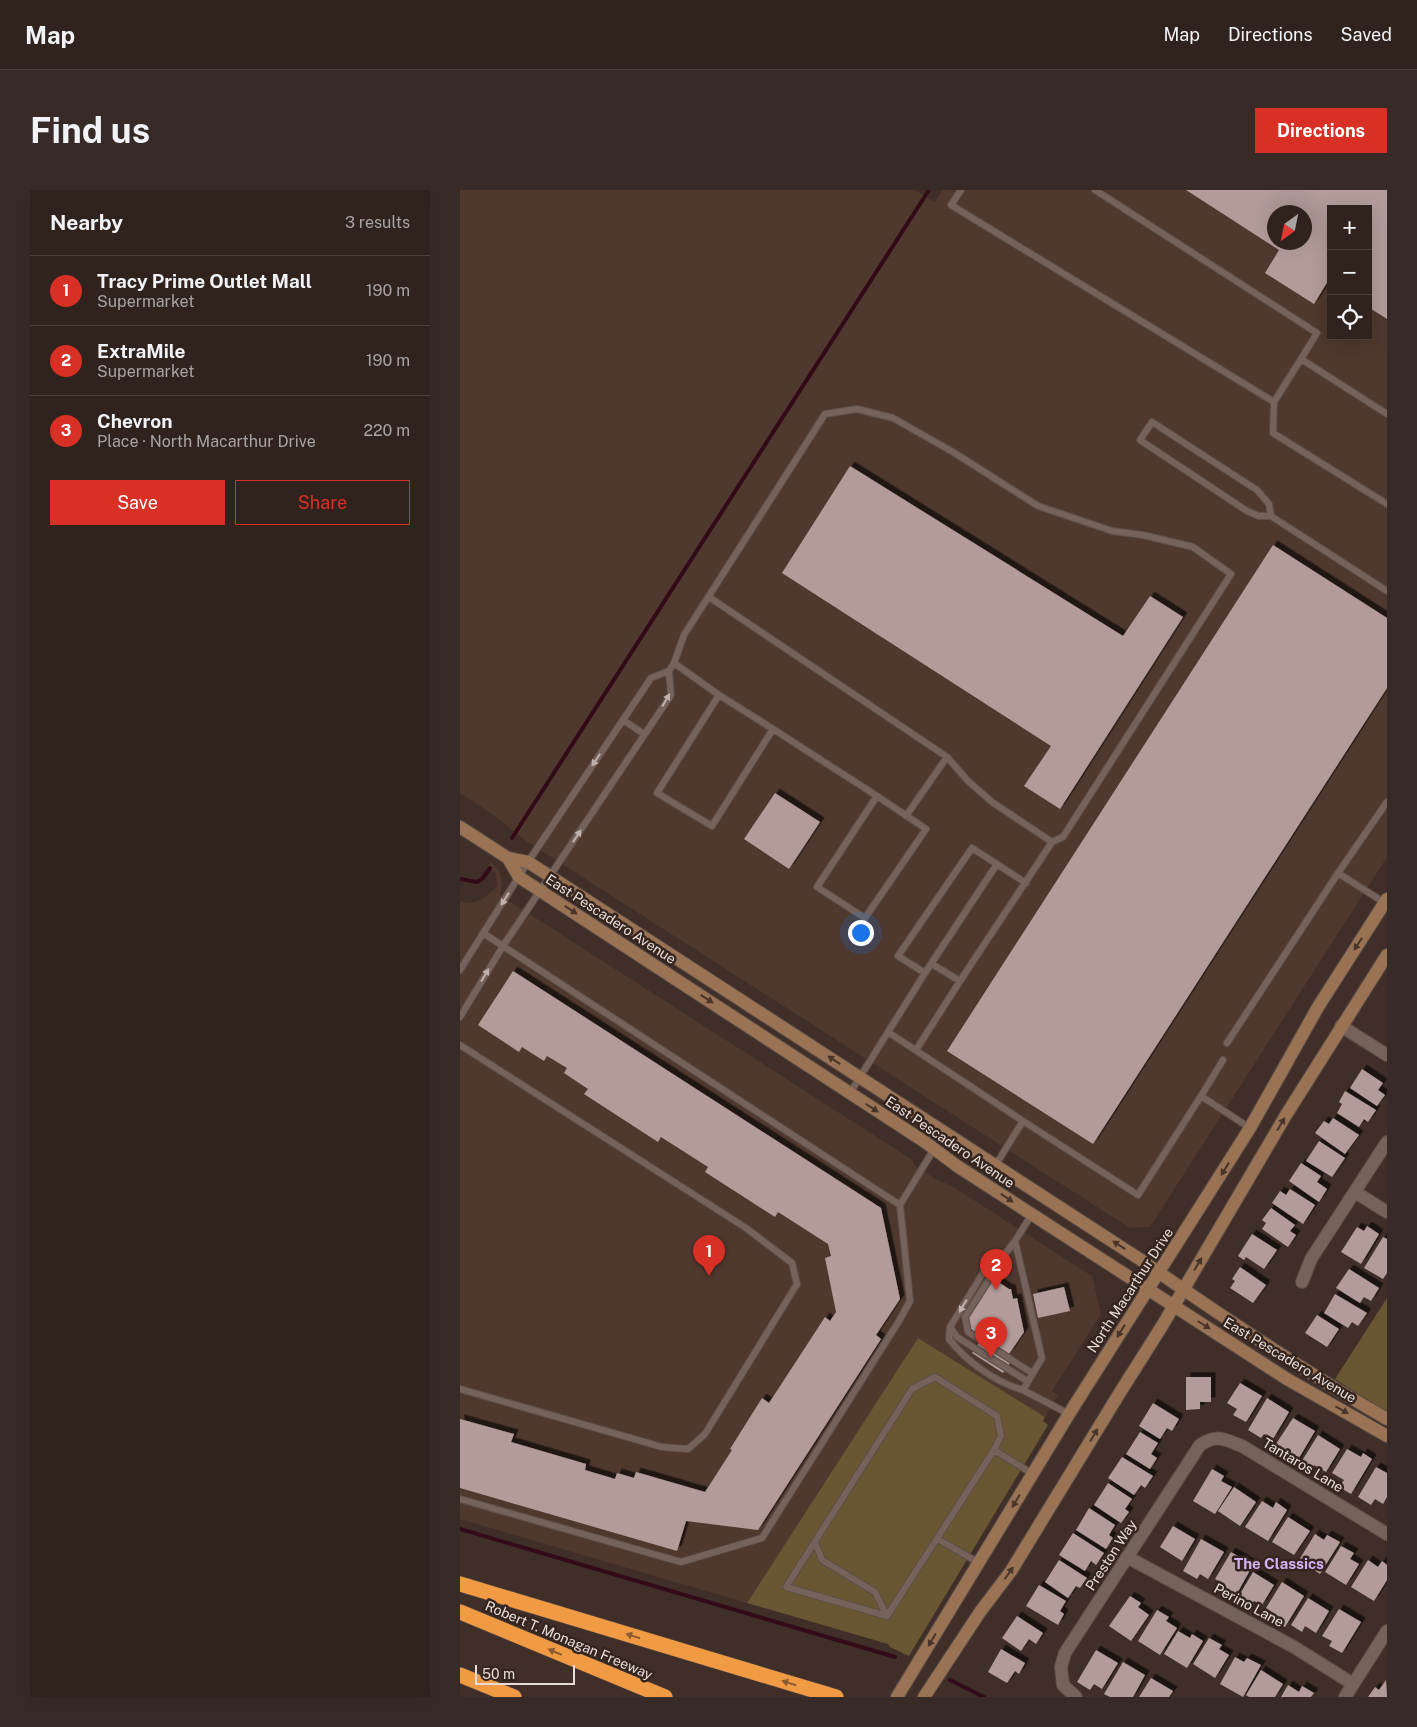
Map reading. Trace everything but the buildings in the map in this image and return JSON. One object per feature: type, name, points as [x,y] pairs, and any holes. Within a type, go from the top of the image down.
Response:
[{"type":"highway","points":[[460,1584],[836,1697]]},
{"type":"highway","name":"Robert T. Monagan Freeway","points":[[460,1612],[665,1697]]},
{"type":"highway","points":[[460,1675],[514,1697]]},
{"type":"street","name":"East Pescadero Avenue","points":[[460,827],[508,858],[528,862],[1159,1272],[1208,1307],[1312,1374],[1387,1419]]},
{"type":"street","name":"East Pescadero Avenue","points":[[508,858],[519,877],[850,1093],[934,1149],[956,1166],[1287,1379],[1387,1436]]},
{"type":"street","name":"North Macarthur Drive","points":[[897,1697],[1069,1414],[1250,1128],[1318,1007],[1386,903]]},
{"type":"street","points":[[924,1697],[980,1612],[1011,1571],[1174,1306],[1286,1115],[1387,955]]},
{"type":"street","points":[[1342,1026],[1387,1055]]},
{"type":"street","points":[[1302,1282],[1311,1259],[1387,1142]]},
{"type":"street","points":[[1355,1192],[1387,1212]]},
{"type":"street","name":"Tantaros Lane","points":[[1200,1445],[1211,1438],[1225,1439],[1242,1446],[1387,1534]]},
{"type":"street","name":"Preston Way","points":[[1076,1697],[1063,1685],[1061,1667],[1065,1653],[1200,1445]]},
{"type":"street","name":"Perino Lane","points":[[1128,1557],[1294,1646],[1353,1684]]},
{"type":"street","points":[[1345,1697],[1387,1631]]},
{"type":"lane","points":[[961,190],[951,205],[1274,402]]},
{"type":"lane","points":[[1095,190],[1317,333],[1274,402],[1274,433],[1387,504]]},
{"type":"lane","points":[[1301,359],[1387,414]]},
{"type":"lane","points":[[460,1017],[503,946],[551,877],[670,695],[669,671],[674,663],[684,635],[826,414],[857,409],[893,418],[953,452],[1038,506],[1112,532],[1143,535],[1193,547],[1231,574],[1062,837],[1052,842],[916,1050]]},
{"type":"lane","points":[[1271,516],[1269,504],[1257,490],[1152,422],[1140,440],[1247,511],[1259,516],[1271,516],[1387,591]]},
{"type":"lane","points":[[709,597],[947,757],[968,781],[992,802],[1052,842]]},
{"type":"lane","points":[[674,663],[719,695],[877,796],[926,829],[866,918],[817,887],[877,796]]},
{"type":"lane","points":[[460,970],[528,862],[651,678],[669,671]]},
{"type":"lane","points":[[719,695],[657,793],[712,826],[773,729]]},
{"type":"lane","points":[[623,720],[644,734]]},
{"type":"lane","points":[[906,816],[947,757]]},
{"type":"lane","points":[[1227,1043],[1387,802]]},
{"type":"lane","points":[[925,973],[898,956],[972,848],[1026,883]]},
{"type":"lane","points":[[850,1093],[925,973],[997,864]]},
{"type":"lane","points":[[1338,874],[1386,903]]},
{"type":"lane","points":[[483,933],[900,1205]]},
{"type":"lane","points":[[932,964],[960,981]]},
{"type":"lane","points":[[888,1032],[1138,1195],[1223,1060]]},
{"type":"lane","points":[[460,1046],[746,1228],[792,1263],[797,1284],[705,1434],[688,1449],[662,1447],[460,1389]]},
{"type":"lane","points":[[1201,1096],[1250,1128]]},
{"type":"lane","points":[[995,1166],[1023,1121]]},
{"type":"lane","points":[[460,1499],[681,1562],[762,1538],[900,1321],[910,1301],[900,1205],[934,1149]]},
{"type":"lane","points":[[1032,1214],[993,1270],[990,1278],[965,1317],[968,1332],[1032,1373]]},
{"type":"lane","points":[[1015,1241],[1042,1358],[1023,1390]]},
{"type":"lane","points":[[993,1270],[983,1273],[950,1328],[949,1339],[959,1351],[980,1368],[1001,1381],[1023,1390],[1069,1414]]},
{"type":"lane","points":[[950,1328],[957,1337],[1027,1381]]},
{"type":"lane","points":[[935,1377],[997,1416],[1000,1436],[994,1450],[887,1616],[786,1587],[912,1389],[935,1377]]},
{"type":"lane","points":[[994,1450],[1033,1474]]},
{"type":"lane","points":[[938,1539],[979,1563]]},
{"type":"lane","points":[[815,1542],[822,1560],[875,1592],[887,1616]]},
{"type":"shaded area","points":[[460,190],[915,190],[935,202],[943,190],[1387,190],[1387,857],[1150,1227],[1130,1228],[523,839],[495,816],[460,793]]},
{"type":"shaded area","points":[[491,862],[499,871],[501,878],[500,895],[911,1159],[916,1167],[952,1186],[1092,1276],[1101,1314],[1052,1391],[1058,1395],[1045,1417],[918,1338],[747,1603],[460,1519],[460,901],[469,903],[481,900],[496,888],[496,873],[488,867]]},
{"type":"shaded area","points":[[1387,1298],[1387,1412],[1335,1379]]},
{"type":"shaded area","points":[[918,1338],[1045,1417],[1043,1421],[1048,1425],[909,1656],[890,1647],[888,1644],[747,1603]]},
{"type":"waterway","points":[[512,838],[929,190]]},
{"type":"waterway","points":[[460,879],[477,882],[482,879],[490,868]]},
{"type":"waterway","points":[[460,1529],[895,1657]]},
{"type":"waterway","points":[[950,1680],[984,1697]]},
{"type":"place","name":"Tracy Prime Outlet Mall","points":[[709,1276]]},
{"type":"place","name":"ExtraMile","points":[[996,1290]]},
{"type":"place","name":"Chevron","points":[[991,1358]]},
{"type":"district","name":"The Classics","points":[[1279,1564]]}]
